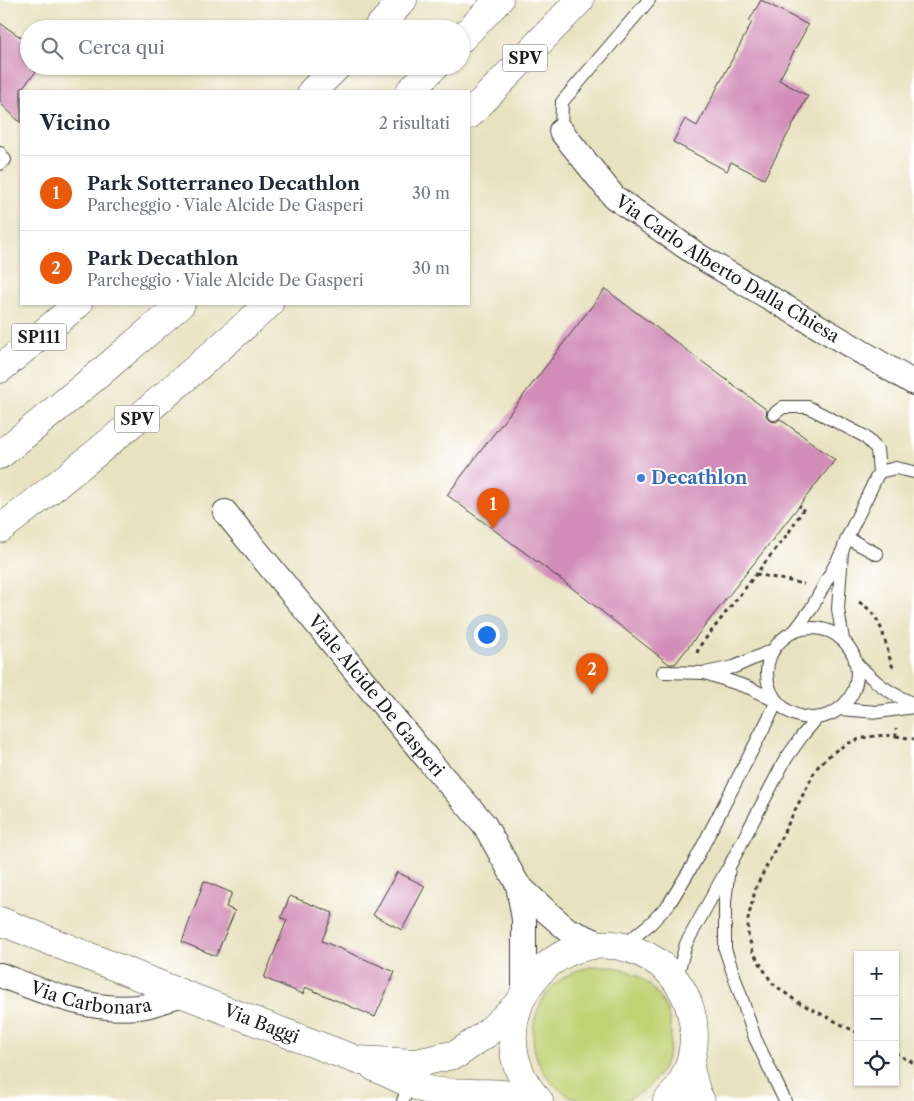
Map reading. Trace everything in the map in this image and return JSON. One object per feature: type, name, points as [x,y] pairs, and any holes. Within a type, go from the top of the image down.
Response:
[{"type":"main road","points":[[385,20],[403,0]]},
{"type":"main road","points":[[470,30],[499,0]]},
{"type":"main road","name":"SPV","points":[[470,114],[580,0]]},
{"type":"main road","points":[[313,90],[329,75]]},
{"type":"main road","points":[[411,90],[426,75]]},
{"type":"main road","name":"SP111","points":[[0,369],[77,305]]},
{"type":"main road","points":[[0,455],[180,305]]},
{"type":"main road","name":"SPV","points":[[0,530],[117,435],[268,305]]},
{"type":"main road","name":"Via Baggi","points":[[0,920],[182,994],[357,1060],[417,1064],[457,1054],[486,1034],[521,998]]},
{"type":"main road","name":"Viale Alcide De Gasperi","points":[[540,1101],[529,1090],[518,1070],[513,1048],[513,1026],[521,998],[538,973],[556,958],[578,948],[612,945],[649,957],[661,965],[676,980],[691,1007],[695,1037],[690,1068],[676,1092],[667,1101]]},
{"type":"main road","points":[[357,1060],[422,1094],[506,1094],[532,1101]]},
{"type":"main road","name":"Viale Alcide De Gasperi","points":[[690,1068],[697,1094],[701,1101]]},
{"type":"street","name":"Via Carlo Alberto Dalla Chiesa","points":[[561,131],[614,197],[698,256],[914,383]]},
{"type":"street","name":"Viale Alcide De Gasperi","points":[[224,512],[430,762],[484,824],[518,885],[568,930],[612,945]]},
{"type":"street","name":"Viale Alcide De Gasperi","points":[[518,885],[524,919],[521,998]]},
{"type":"street","name":"Via Carbonara","points":[[0,975],[69,1001],[106,1008],[140,1007],[182,994]]},
{"type":"lane","points":[[561,131],[562,102],[650,0]]},
{"type":"lane","points":[[0,153],[5,160],[0,164]]},
{"type":"lane","points":[[774,414],[783,407],[808,407],[864,436],[877,449],[879,472],[842,552],[811,609],[794,632]]},
{"type":"lane","points":[[879,472],[896,468],[914,472]]},
{"type":"lane","points":[[847,538],[877,554]]},
{"type":"lane","points":[[842,552],[838,608],[843,640]]},
{"type":"lane","points":[[663,672],[705,673],[734,666],[754,660],[773,650],[782,639],[794,632],[806,628],[819,629],[832,633],[843,640],[851,650],[857,675],[854,688],[848,700],[839,709],[816,718],[806,718],[785,710],[777,702],[768,686],[773,650]]},
{"type":"lane","points":[[855,662],[875,682],[914,705]]},
{"type":"lane","points":[[705,673],[750,688],[777,702]]},
{"type":"lane","points":[[612,945],[651,923],[669,904],[694,864],[777,702]]},
{"type":"lane","points":[[839,709],[878,712],[914,705]]},
{"type":"lane","points":[[676,980],[686,944],[785,760],[816,718]]},
{"type":"lane","points":[[729,866],[725,902],[724,949],[755,1038],[785,1101]]},
{"type":"path","points":[[696,655],[700,647],[789,532],[804,508],[799,506]]},
{"type":"path","points":[[756,574],[809,585]]},
{"type":"path","points":[[856,601],[871,612],[879,621],[896,673]]},
{"type":"path","points":[[896,727],[896,736]]},
{"type":"path","points":[[854,1031],[796,1001],[772,983],[753,952],[748,934],[750,905],[756,887],[816,769],[827,756],[841,746],[856,739],[882,735],[914,739]]},
{"type":"path","points":[[899,1055],[914,1063]]},
{"type":"green space","points":[[588,967],[616,967],[641,977],[660,996],[670,1021],[670,1049],[660,1074],[641,1093],[619,1102],[585,1102],[563,1093],[544,1074],[534,1049],[534,1021],[544,996],[563,977]]},
{"type":"building","points":[[761,0],[808,25],[779,80],[808,96],[764,179],[731,162],[727,171],[673,142],[685,119],[697,126],[752,22],[749,21]]},
{"type":"building","points":[[0,23],[20,37],[20,75],[33,75],[20,90],[20,122],[0,103]]},
{"type":"building","name":"Decathlon","points":[[605,289],[767,410],[766,416],[771,421],[776,422],[780,419],[835,460],[675,664],[669,664],[563,581],[447,495]]},
{"type":"building","points":[[397,872],[425,886],[402,930],[373,915]]},
{"type":"building","points":[[204,881],[232,893],[226,907],[235,911],[216,956],[182,942]]},
{"type":"building","points":[[290,896],[333,913],[322,941],[395,972],[375,1017],[305,987],[303,994],[264,978],[287,920],[281,918]]},
{"type":"place","name":"Decathlon","points":[[641,478]]},
{"type":"place","name":"Park Sotterraneo Decathlon","points":[[493,529]]},
{"type":"place","name":"Park Decathlon","points":[[592,694]]}]
